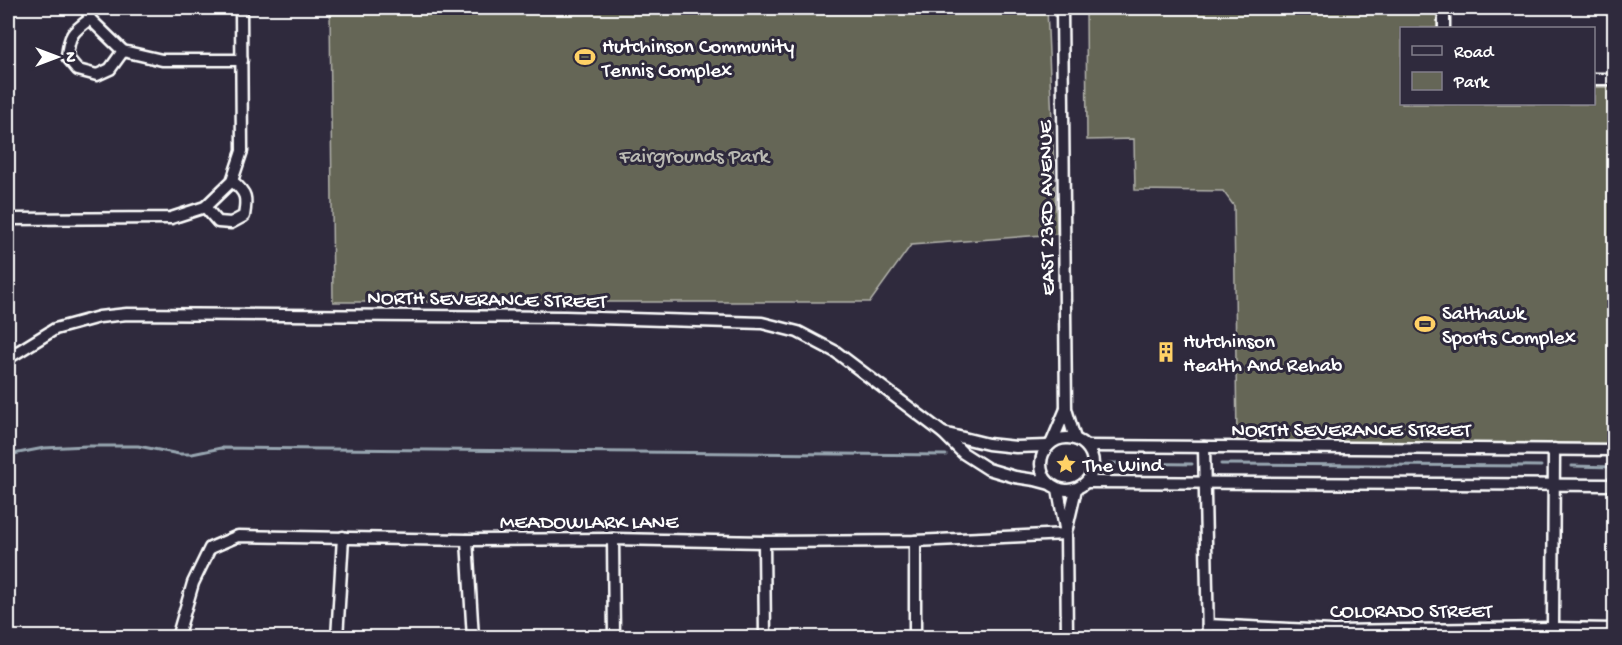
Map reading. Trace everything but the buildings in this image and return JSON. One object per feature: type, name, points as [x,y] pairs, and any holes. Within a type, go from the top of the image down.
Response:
[{"type":"street","points":[[8,219],[171,218],[205,207],[232,181],[242,151],[241,8]]},
{"type":"street","name":"EAST 23RD AVENUE","points":[[1062,8],[1066,408],[1075,439]]},
{"type":"street","points":[[1444,8],[1444,27]]},
{"type":"street","points":[[123,51],[111,69],[97,75],[78,70],[67,57],[69,39],[89,13],[123,51],[162,60],[242,60]]},
{"type":"street","points":[[1595,79],[1614,79]]},
{"type":"street","points":[[205,207],[218,222],[231,223],[244,216],[246,200],[241,189],[232,181]]},
{"type":"street","name":"NORTH SEVERANCE STREET","points":[[8,357],[54,328],[99,317],[127,314],[565,317],[762,323],[798,332],[836,352],[943,433],[963,453],[988,469],[1054,487]]},
{"type":"street","name":"EAST 23RD AVENUE","points":[[1050,444],[1066,408]]},
{"type":"street","name":"NORTH SEVERANCE STREET","points":[[943,433],[988,444],[1016,447],[1050,444]]},
{"type":"street","points":[[1054,487],[1064,491],[1076,489],[1087,482],[1093,468],[1091,453],[1087,446],[1075,439],[1063,438],[1050,444],[1044,452],[1042,473],[1054,487],[1066,534]]},
{"type":"street","name":"NORTH SEVERANCE STREET","points":[[1087,446],[1614,450]]},
{"type":"street","points":[[1204,447],[1208,638]]},
{"type":"street","points":[[1552,628],[1554,449]]},
{"type":"street","points":[[1087,482],[1614,486]]},
{"type":"street","points":[[1067,638],[1066,534],[1076,489]]},
{"type":"street","name":"MEADOWLARK LANE","points":[[177,638],[193,584],[210,548],[238,536],[467,540],[613,539],[764,543],[915,541],[1066,534]]},
{"type":"street","points":[[337,638],[343,537]]},
{"type":"street","points":[[613,539],[614,638]]},
{"type":"street","points":[[467,540],[473,638]]},
{"type":"street","points":[[915,541],[915,638]]},
{"type":"street","points":[[764,543],[765,638]]},
{"type":"street","name":"COLORADO STREET","points":[[1208,625],[1333,634],[1552,628],[1614,629]]},
{"type":"green space","name":"Fairgrounds Park","points":[[330,8],[1047,8],[1057,234],[911,245],[870,302],[333,302]]},
{"type":"green space","name":"Salthawk Sports Complex","points":[[1086,8],[1437,8],[1437,27],[1400,27],[1400,105],[1595,105],[1595,87],[1614,87],[1614,444],[1237,442],[1234,206],[1223,191],[1135,190],[1134,139],[1087,140]]},
{"type":"waterway","points":[[8,455],[44,448],[87,446],[138,446],[179,454],[192,454],[221,448],[946,455]]},
{"type":"waterway","points":[[1109,463],[1192,464]]},
{"type":"waterway","points":[[1221,464],[1541,466]]},
{"type":"waterway","points":[[1572,466],[1614,467]]},
{"type":"place","name":"Hutchinson Community Tennis Complex","points":[[585,57]]},
{"type":"place","name":"Salthawk Sports Complex","points":[[1425,324]]},
{"type":"place","name":"Hutchinson Health And Rehab","points":[[1166,352]]},
{"type":"place","name":"The Wind","points":[[1066,464]]}]
